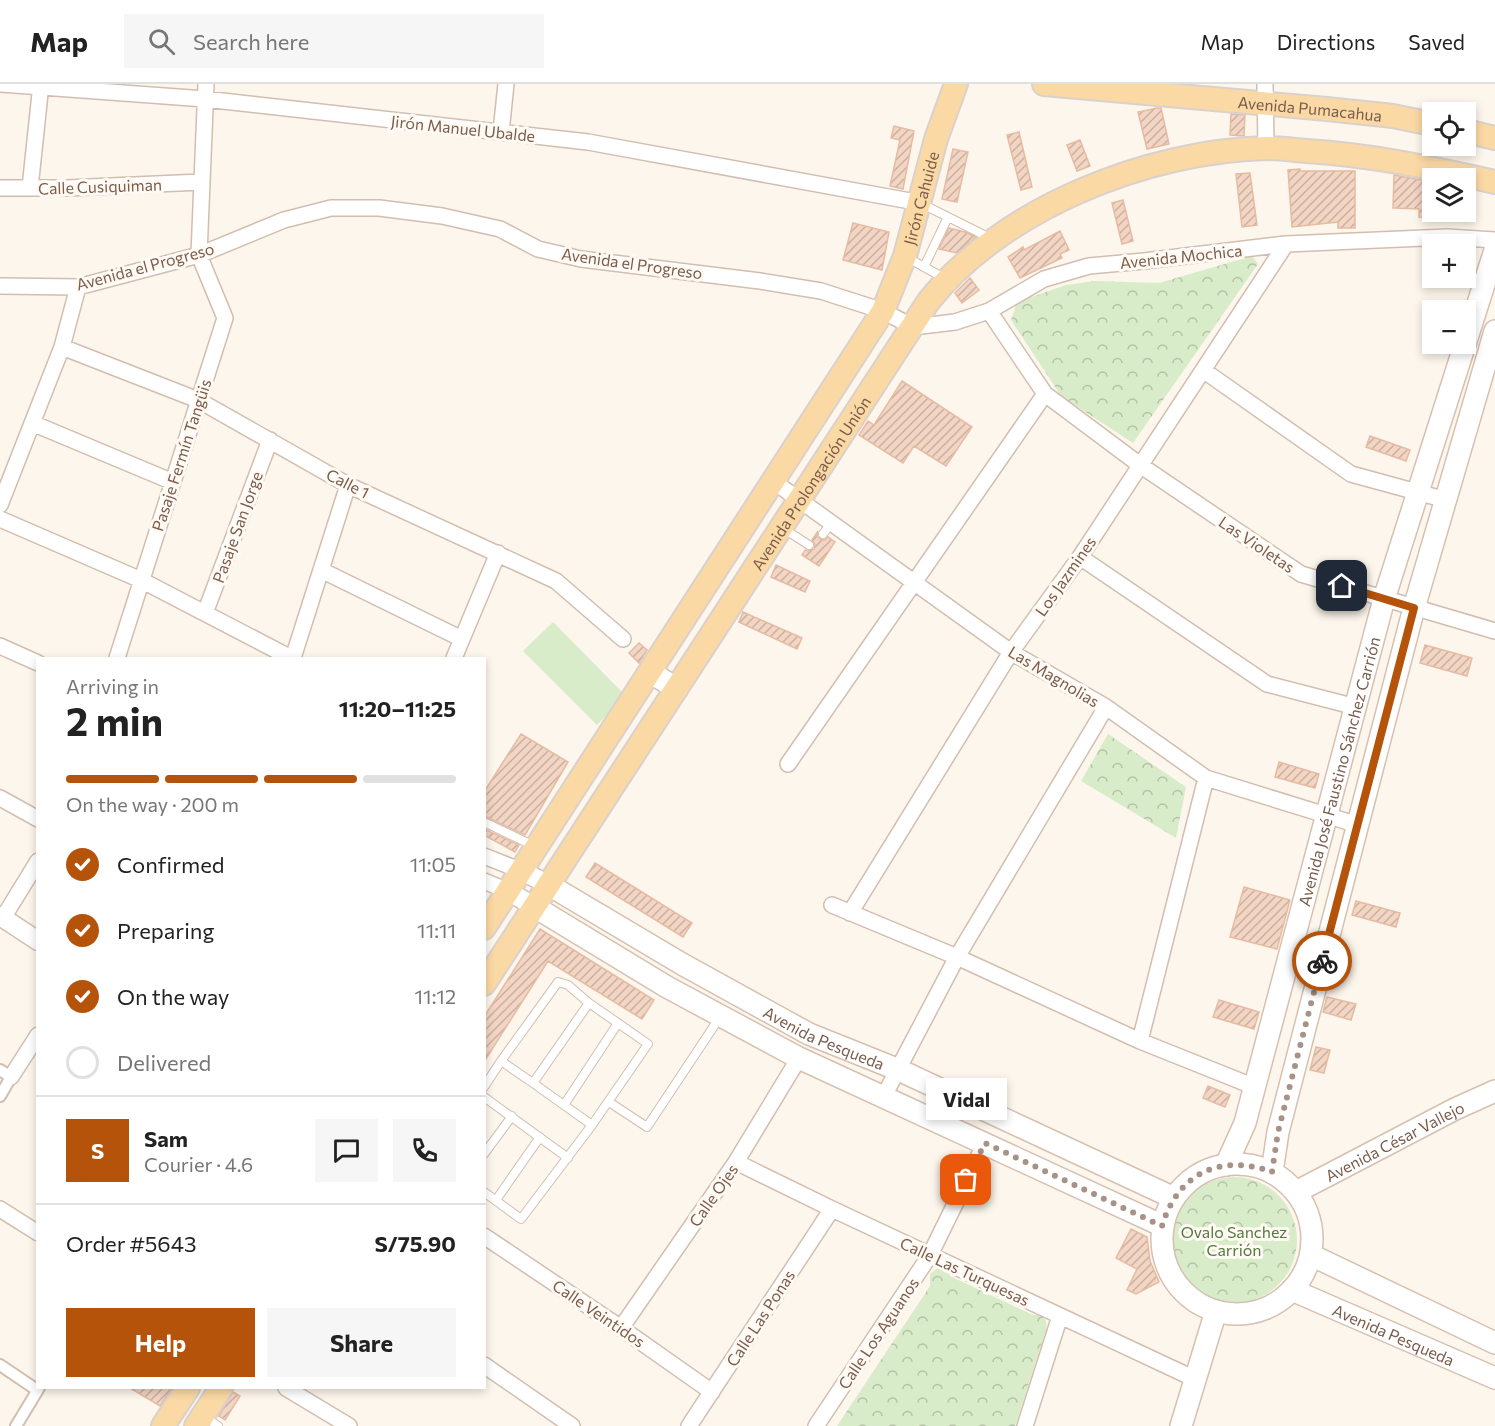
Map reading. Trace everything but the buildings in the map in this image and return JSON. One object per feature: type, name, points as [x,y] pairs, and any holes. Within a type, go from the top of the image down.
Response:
[{"type":"main road","name":"Jirón Cahuide","points":[[883,311],[915,262],[921,203],[936,140],[957,84]]},
{"type":"main road","name":"Avenida Pumacahua","points":[[1044,84],[1264,93],[1422,122]]},
{"type":"main road","points":[[1476,133],[1495,138]]},
{"type":"main road","points":[[1266,148],[1388,159],[1495,182]]},
{"type":"main road","name":"Avenida Prolongación Unión","points":[[486,981],[946,279],[993,240],[1056,203],[1124,173],[1203,155],[1266,148]]},
{"type":"main road","name":"Avenida José Faustino Sánchez Carrión","points":[[1476,308],[1495,250]]},
{"type":"main road","name":"Avenida Prolongación Unión","points":[[486,925],[883,311]]},
{"type":"main road","name":"Avenida José Faustino Sánchez Carrión","points":[[1272,1172],[1278,1132],[1414,608],[1495,331]]},
{"type":"main road","name":"Avenida José Faustino Sánchez Carrión","points":[[1226,1165],[1245,1123],[1384,599],[1461,354]]},
{"type":"main road","points":[[650,672],[677,689]]},
{"type":"main road","name":"Avenida Pesqueda","points":[[549,885],[809,1034],[899,1070],[1174,1198]]},
{"type":"main road","name":"Avenida Pesqueda","points":[[534,907],[668,987],[799,1058],[1162,1226]]},
{"type":"main road","name":"Avenida César Vallejo","points":[[1296,1192],[1455,1109],[1495,1091]]},
{"type":"main road","points":[[1242,1164],[1272,1172],[1296,1192],[1308,1211],[1312,1233],[1311,1255],[1304,1274],[1280,1301],[1265,1309],[1240,1314],[1216,1311],[1196,1302],[1179,1287],[1173,1278],[1162,1248],[1162,1226],[1174,1198],[1196,1176],[1210,1169],[1242,1164]]},
{"type":"main road","name":"Avenida Pesqueda","points":[[1311,1255],[1495,1343]]},
{"type":"main road","name":"Avenida Pesqueda","points":[[1292,1290],[1495,1378]]},
{"type":"main road","points":[[1182,1426],[1216,1311]]},
{"type":"main road","points":[[163,1426],[187,1389]]},
{"type":"main road","points":[[206,1423],[221,1389]]},
{"type":"street","name":"Jirón Manuel Ubalde","points":[[1,84],[206,92],[588,142],[921,203]]},
{"type":"street","points":[[501,132],[506,84]]},
{"type":"street","points":[[30,188],[41,86]]},
{"type":"street","points":[[199,255],[206,92]]},
{"type":"street","points":[[1264,93],[1266,148]]},
{"type":"street","name":"Calle Cusiquiman","points":[[0,188],[201,182]]},
{"type":"street","name":"Avenida el Progreso","points":[[0,286],[78,287],[199,255],[284,220],[331,208],[378,208],[442,216],[500,229],[538,249],[581,259],[770,282],[821,291],[883,311]]},
{"type":"street","name":"Avenida Mochica","points":[[913,327],[955,322],[989,311],[1044,279],[1089,266],[1286,244],[1448,237],[1495,240]]},
{"type":"street","name":"Los Jazmines","points":[[850,913],[1011,652],[1080,557],[1286,244]]},
{"type":"street","name":"Pasaje Fermín Tangüis","points":[[117,657],[225,318],[199,255]]},
{"type":"street","points":[[0,505],[4,482],[32,423],[62,346],[78,287]]},
{"type":"street","points":[[883,311],[913,327]]},
{"type":"street","name":"Las Violetas","points":[[989,311],[1045,394],[1140,465],[1301,574],[1495,631]]},
{"type":"street","name":"Calle 1","points":[[62,346],[198,400],[348,485],[556,581],[623,639]]},
{"type":"street","points":[[1203,370],[1351,474],[1446,500]]},
{"type":"street","points":[[788,764],[1045,394]]},
{"type":"street","points":[[32,423],[173,482]]},
{"type":"street","name":"Pasaje San Jorge","points":[[205,613],[270,440]]},
{"type":"street","name":"Las Magnolias","points":[[773,481],[800,499],[828,528],[914,582],[1011,652],[1106,707],[1206,778],[1358,825]]},
{"type":"street","points":[[292,657],[348,485]]},
{"type":"street","points":[[0,519],[141,580],[290,657]]},
{"type":"street","points":[[454,657],[498,553]]},
{"type":"street","points":[[1080,557],[1267,684],[1356,707]]},
{"type":"street","points":[[321,570],[462,639]]},
{"type":"street","points":[[0,646],[36,662]]},
{"type":"street","points":[[884,1096],[957,957],[1106,707]]},
{"type":"street","points":[[1140,1041],[1206,778]]},
{"type":"street","points":[[0,798],[36,818]]},
{"type":"street","name":"Avenida Pesqueda","points":[[486,857],[549,885]]},
{"type":"street","points":[[36,864],[2,917],[36,940]]},
{"type":"street","name":"Avenida Pesqueda","points":[[486,882],[508,891],[534,907]]},
{"type":"street","points":[[832,905],[957,957],[1140,1041],[1255,1087]]},
{"type":"street","points":[[668,987],[682,963]]},
{"type":"street","points":[[0,1096],[6,1073],[36,1037]]},
{"type":"street","name":"Calle Ojes","points":[[621,1328],[736,1162],[799,1058]]},
{"type":"street","name":"Calle Los Aguanos","points":[[816,1426],[930,1255],[985,1143]]},
{"type":"street","name":"Calle Las Turquesas","points":[[736,1162],[1195,1379]]},
{"type":"street","points":[[0,1209],[36,1230]]},
{"type":"street","name":"Calle Las Ponas","points":[[689,1426],[832,1209]]},
{"type":"street","name":"Calle Veintidos","points":[[486,1237],[712,1392]]},
{"type":"street","points":[[1024,1426],[1060,1316]]},
{"type":"street","points":[[0,1365],[36,1388]]},
{"type":"street","points":[[486,1366],[572,1426]]},
{"type":"street","points":[[16,1426],[38,1389]]},
{"type":"street","points":[[288,1389],[349,1426]]},
{"type":"lane","points":[[921,203],[993,240]]},
{"type":"lane","points":[[946,279],[915,262],[948,216]]},
{"type":"lane","points":[[782,528],[809,544]]},
{"type":"lane","points":[[486,823],[537,848]]},
{"type":"lane","points":[[486,1084],[558,982],[568,985],[648,1044],[609,1102],[521,1219],[486,1193]]},
{"type":"lane","points":[[533,1083],[590,1003]]},
{"type":"lane","points":[[609,1102],[647,1127],[721,1016]]},
{"type":"lane","points":[[564,1105],[618,1023]]},
{"type":"lane","points":[[501,1060],[592,1125]]},
{"type":"lane","points":[[486,1098],[568,1158]]},
{"type":"lane","points":[[486,1151],[512,1116]]},
{"type":"lane","points":[[496,1200],[540,1137]]},
{"type":"green space","points":[[1252,256],[1258,264],[1133,443],[1061,396],[1011,320],[1017,302],[1066,285],[1095,281],[1159,283]]},
{"type":"green space","points":[[553,622],[626,696],[597,725],[523,651]]},
{"type":"green space","points":[[1108,734],[1186,787],[1176,838],[1081,781]]},
{"type":"green space","name":"Ovalo Sanchez Carrión","points":[[1234,1177],[1258,1182],[1278,1196],[1292,1216],[1297,1240],[1292,1264],[1278,1284],[1258,1298],[1234,1303],[1210,1298],[1190,1284],[1176,1264],[1171,1240],[1176,1216],[1190,1196],[1210,1182]]},
{"type":"green space","points":[[942,1267],[948,1271],[950,1276],[1033,1315],[1042,1316],[1046,1320],[1046,1330],[1015,1426],[837,1426],[930,1286],[930,1274]]},
{"type":"way so far","points":[[966,1180],[985,1143],[1162,1226],[1174,1198],[1184,1186],[1196,1176],[1210,1169],[1242,1164],[1272,1172],[1278,1132],[1322,961]]},
{"type":"place","name":"Vidal","points":[[966,1180]]},
{"type":"route","points":[[1322,961],[1414,608],[1342,586]]}]
